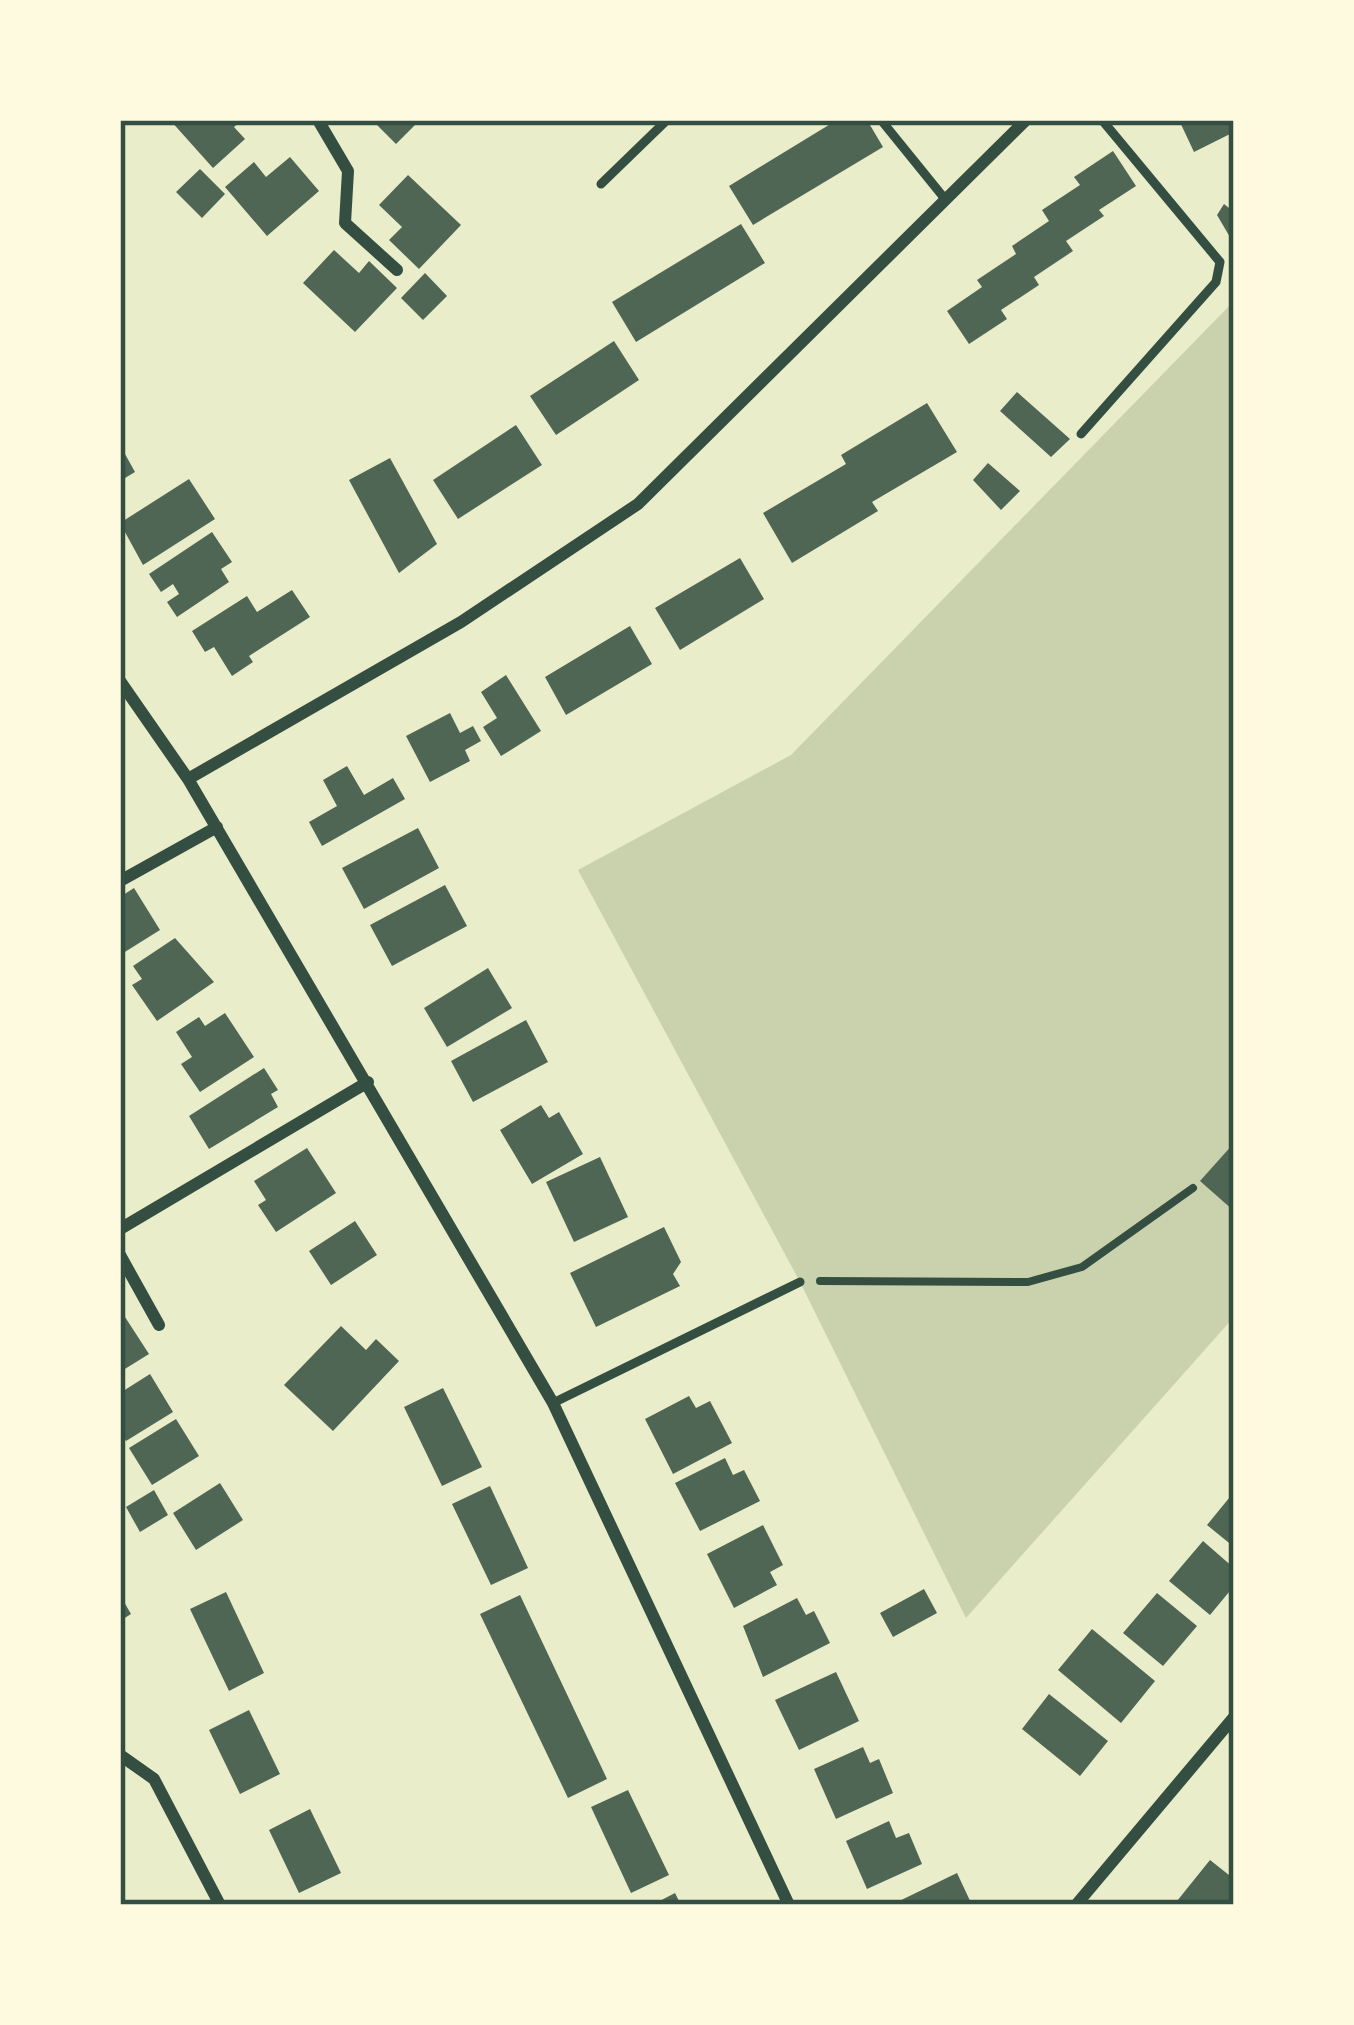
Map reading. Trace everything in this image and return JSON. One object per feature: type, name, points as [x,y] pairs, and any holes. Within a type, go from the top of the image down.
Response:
[{"type":"street","points":[[318,120],[348,171],[345,223],[397,270]]},
{"type":"street","points":[[188,778],[461,622],[638,503],[1026,120]]},
{"type":"street","points":[[120,681],[218,827],[553,1403],[788,1905]]},
{"type":"street","points":[[120,881],[218,827]]},
{"type":"street","points":[[120,1229],[368,1082]]},
{"type":"street","points":[[120,1255],[159,1325]]},
{"type":"street","points":[[1076,1905],[1234,1717]]},
{"type":"street","points":[[120,1755],[154,1779],[220,1905]]},
{"type":"lane","points":[[601,184],[667,120]]},
{"type":"lane","points":[[881,120],[945,199]]},
{"type":"lane","points":[[1081,434],[1216,282],[1220,262],[1102,120]]},
{"type":"lane","points":[[553,1403],[800,1282]]},
{"type":"path","points":[[800,1282],[862,1277],[1028,1282],[1082,1267],[1193,1188]]},
{"type":"green space","points":[[1234,301],[1234,1317],[966,1618],[800,1282],[578,870],[791,755]]},
{"type":"building","points":[[170,120],[242,120],[234,127],[245,139],[213,168]]},
{"type":"building","points":[[372,120],[420,120],[396,144]]},
{"type":"building","points":[[837,120],[867,120],[883,147],[753,225],[729,186]]},
{"type":"building","points":[[1179,120],[1234,120],[1234,132],[1194,152]]},
{"type":"building","points":[[1113,151],[1136,186],[1099,210],[1104,216],[1066,241],[1073,251],[1034,277],[1039,285],[1001,310],[1007,319],[969,344],[947,311],[982,287],[977,280],[1016,254],[1012,246],[1049,221],[1042,210],[1080,185],[1074,177]]},
{"type":"building","points":[[290,157],[319,191],[267,236],[225,187],[254,162],[266,177]]},
{"type":"building","points":[[200,169],[225,194],[202,218],[176,192]]},
{"type":"building","points":[[408,175],[461,225],[419,269],[389,240],[402,227],[379,205]]},
{"type":"building","points":[[1224,204],[1234,212],[1234,244],[1217,215]]},
{"type":"building","points":[[741,224],[765,263],[636,342],[612,302]]},
{"type":"building","points":[[334,250],[359,273],[369,261],[397,288],[355,332],[303,283]]},
{"type":"building","points":[[425,273],[447,296],[423,320],[401,298]]},
{"type":"building","points":[[614,341],[639,380],[556,435],[530,396]]},
{"type":"building","points":[[1017,392],[1070,439],[1051,457],[1000,411]]},
{"type":"building","points":[[927,403],[957,452],[872,502],[878,511],[792,563],[763,513],[846,464],[841,455]]},
{"type":"building","points":[[516,425],[542,465],[458,519],[433,480]]},
{"type":"building","points":[[120,445],[135,472],[120,481]]},
{"type":"building","points":[[390,458],[437,544],[399,573],[349,480]]},
{"type":"building","points":[[988,463],[1020,491],[1001,510],[973,480]]},
{"type":"building","points":[[189,479],[215,519],[143,565],[120,523]]},
{"type":"building","points":[[212,532],[232,562],[221,569],[229,582],[177,617],[167,602],[179,594],[173,584],[161,592],[149,574]]},
{"type":"building","points":[[740,558],[764,599],[680,650],[655,608]]},
{"type":"building","points":[[292,590],[310,617],[249,656],[253,662],[232,676],[214,647],[205,652],[192,631],[247,596],[257,612]]},
{"type":"building","points":[[630,626],[652,664],[566,715],[545,677]]},
{"type":"building","points":[[506,675],[541,731],[501,756],[483,727],[497,718],[481,692]]},
{"type":"building","points":[[450,713],[460,733],[473,726],[481,741],[465,750],[470,761],[430,782],[406,736]]},
{"type":"building","points":[[347,766],[364,795],[393,778],[405,799],[322,846],[309,822],[337,806],[323,780]]},
{"type":"building","points":[[418,828],[439,868],[364,909],[342,868]]},
{"type":"building","points":[[445,885],[467,926],[392,966],[370,925]]},
{"type":"building","points":[[134,888],[160,930],[120,955],[120,897]]},
{"type":"building","points":[[175,938],[214,982],[157,1021],[132,985],[142,979],[133,966]]},
{"type":"building","points":[[488,968],[512,1008],[447,1047],[424,1008]]},
{"type":"building","points":[[225,1013],[254,1057],[200,1092],[181,1064],[192,1057],[176,1032],[199,1017],[205,1026]]},
{"type":"building","points":[[526,1020],[548,1062],[473,1102],[451,1061]]},
{"type":"building","points":[[264,1068],[278,1090],[271,1094],[278,1107],[209,1149],[189,1116]]},
{"type":"building","points":[[541,1105],[549,1118],[559,1112],[583,1154],[532,1184],[500,1130]]},
{"type":"building","points":[[1234,1143],[1234,1211],[1200,1181]]},
{"type":"building","points":[[307,1148],[336,1193],[276,1232],[258,1205],[266,1200],[254,1181]]},
{"type":"building","points":[[600,1157],[628,1217],[574,1242],[546,1182]]},
{"type":"building","points":[[355,1221],[377,1255],[331,1285],[309,1251]]},
{"type":"building","points":[[664,1227],[681,1262],[673,1274],[680,1286],[596,1327],[570,1273]]},
{"type":"building","points":[[125,1317],[149,1354],[120,1372],[120,1321]]},
{"type":"building","points":[[341,1326],[366,1350],[376,1339],[399,1361],[333,1431],[284,1385]]},
{"type":"building","points":[[150,1374],[173,1412],[126,1441],[120,1431],[120,1393]]},
{"type":"building","points":[[443,1388],[482,1467],[442,1486],[404,1407]]},
{"type":"building","points":[[689,1396],[696,1408],[710,1401],[732,1443],[673,1474],[645,1419]]},
{"type":"building","points":[[176,1419],[199,1456],[152,1485],[129,1448]]},
{"type":"building","points":[[725,1458],[733,1475],[744,1470],[760,1501],[700,1531],[675,1483]]},
{"type":"building","points":[[220,1483],[243,1520],[196,1550],[173,1513]]},
{"type":"building","points":[[490,1486],[528,1568],[491,1585],[452,1504]]},
{"type":"building","points":[[154,1490],[168,1515],[140,1532],[126,1507]]},
{"type":"building","points":[[1234,1492],[1234,1547],[1207,1525]]},
{"type":"building","points":[[763,1525],[783,1565],[770,1572],[777,1585],[734,1608],[707,1554]]},
{"type":"building","points":[[1203,1541],[1234,1568],[1234,1586],[1210,1615],[1169,1581]]},
{"type":"building","points":[[924,1589],[937,1613],[893,1637],[880,1613]]},
{"type":"building","points":[[226,1592],[264,1673],[229,1691],[190,1609]]},
{"type":"building","points":[[1157,1593],[1197,1626],[1163,1666],[1123,1633]]},
{"type":"building","points":[[120,1595],[131,1614],[120,1621]]},
{"type":"building","points":[[520,1595],[607,1779],[568,1798],[480,1614]]},
{"type":"building","points":[[797,1598],[806,1615],[814,1611],[830,1643],[763,1677],[743,1626]]},
{"type":"building","points":[[1092,1629],[1155,1681],[1121,1723],[1058,1670]]},
{"type":"building","points":[[836,1672],[859,1721],[799,1750],[775,1700]]},
{"type":"building","points":[[1049,1694],[1108,1741],[1080,1776],[1022,1729]]},
{"type":"building","points":[[249,1710],[280,1774],[240,1794],[209,1730]]},
{"type":"building","points":[[863,1747],[870,1763],[879,1759],[893,1793],[836,1819],[814,1769]]},
{"type":"building","points":[[628,1790],[669,1875],[631,1893],[591,1807]]},
{"type":"building","points":[[310,1809],[341,1873],[299,1893],[269,1830]]},
{"type":"building","points":[[889,1821],[896,1838],[909,1833],[922,1864],[867,1889],[846,1841]]},
{"type":"building","points":[[1210,1860],[1234,1879],[1234,1905],[1182,1905],[1177,1901]]},
{"type":"building","points":[[957,1873],[972,1905],[891,1905]]},
{"type":"building","points":[[675,1893],[681,1905],[652,1905]]}]
